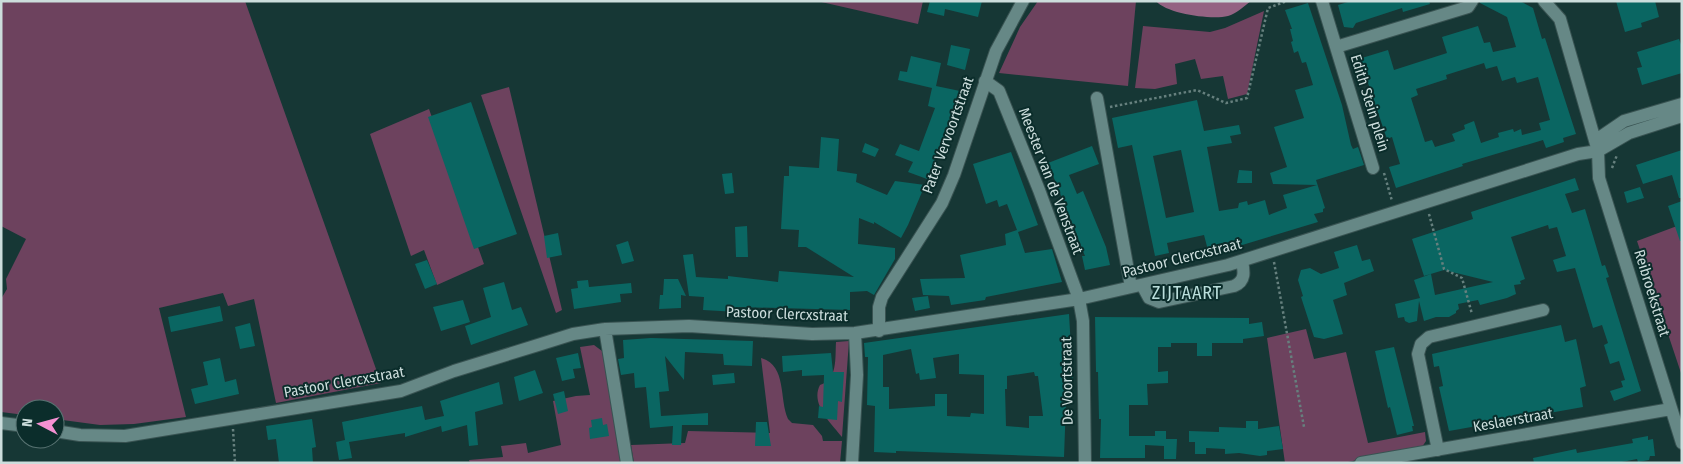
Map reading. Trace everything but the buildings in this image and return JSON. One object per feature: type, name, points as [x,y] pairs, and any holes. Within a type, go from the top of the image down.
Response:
[{"type":"street","name":"Pater Vervoortstraat","points":[[879,331],[879,307],[882,297],[942,203],[954,175],[996,52],[1023,1]]},
{"type":"street","name":"Edith Stein plein","points":[[1322,1],[1373,168]]},
{"type":"street","points":[[1336,47],[1468,6],[1472,1]]},
{"type":"street","name":"Reibroekstraat","points":[[1544,1],[1560,19],[1598,151],[1599,178],[1682,443]]},
{"type":"street","name":"Meester van de Venstraat","points":[[985,81],[999,91],[1040,190],[1079,299]]},
{"type":"street","points":[[1098,104],[1137,286],[1148,298],[1159,302],[1240,284],[1243,277],[1242,260]]},
{"type":"street","points":[[1598,151],[1602,136],[1624,121],[1682,104]]},
{"type":"street","name":"Pastoor Clercxstraat","points":[[65,433],[80,435],[125,436],[400,391],[573,334],[605,329],[689,326],[812,334],[855,333],[879,331],[1079,299],[1272,251],[1578,154],[1598,151],[1629,133],[1682,116]]},
{"type":"street","name":"De Voortstraat","points":[[1079,299],[1083,321],[1085,463]]},
{"type":"street","points":[[1438,450],[1418,354],[1421,344],[1429,337],[1543,310]]},
{"type":"street","points":[[605,329],[628,463]]},
{"type":"street","points":[[852,463],[857,375],[855,333]]},
{"type":"street","name":"Keslaerstraat","points":[[1361,463],[1671,409]]},
{"type":"street","points":[[1,423],[15,425]]},
{"type":"path","points":[[1098,104],[1197,90],[1226,103],[1247,98],[1268,8],[1287,1]]},
{"type":"path","points":[[1373,168],[1384,173],[1396,212]]},
{"type":"path","points":[[1426,203],[1444,269],[1462,278],[1476,325]]},
{"type":"path","points":[[1272,251],[1304,427]]},
{"type":"path","points":[[233,417],[235,463]]},
{"type":"shaded area","points":[[1,1],[245,1],[381,383],[276,403],[254,299],[228,306],[223,293],[159,308],[186,417],[134,424],[100,425],[65,420],[65,399],[15,399],[15,414],[1,412],[1,299],[7,289],[6,279],[26,239],[1,226]]},
{"type":"shaded area","points":[[817,1],[923,1],[918,24]]},
{"type":"shaded area","points":[[1038,1],[1136,1],[1128,86],[999,73],[1020,27]]},
{"type":"shaded area","points":[[1156,1],[1251,1],[1231,15],[1212,17],[1179,13],[1162,6]]},
{"type":"shaded area","points":[[1264,11],[1247,94],[1228,99],[1223,76],[1201,79],[1195,59],[1175,64],[1177,84],[1155,89],[1135,88],[1143,26],[1210,32],[1225,28]]},
{"type":"shaded area","points":[[509,87],[562,310],[556,313],[481,95]]},
{"type":"shaded area","points":[[429,109],[484,264],[437,285],[424,250],[411,256],[370,134]]},
{"type":"shaded area","points":[[1677,226],[1682,226],[1682,376],[1637,241]]},
{"type":"shaded area","points":[[1306,329],[1314,359],[1346,352],[1368,443],[1425,432],[1426,441],[1422,447],[1343,463],[1285,463],[1267,338]]},
{"type":"shaded area","points":[[849,341],[842,437],[823,413],[818,399],[818,392],[820,385],[826,382],[833,373],[836,342]]},
{"type":"shaded area","points":[[594,345],[602,351],[622,463],[470,463],[469,460],[503,457],[501,446],[526,443],[528,453],[561,445],[553,401],[590,395],[580,347]]},
{"type":"shaded area","points":[[761,358],[769,362],[779,375],[788,419],[792,423],[813,425],[822,436],[823,441],[842,441],[840,463],[634,463],[631,445],[685,443],[688,431],[770,433]]},
{"type":"district","name":"ZIJTAART","points":[[1187,293]]}]
